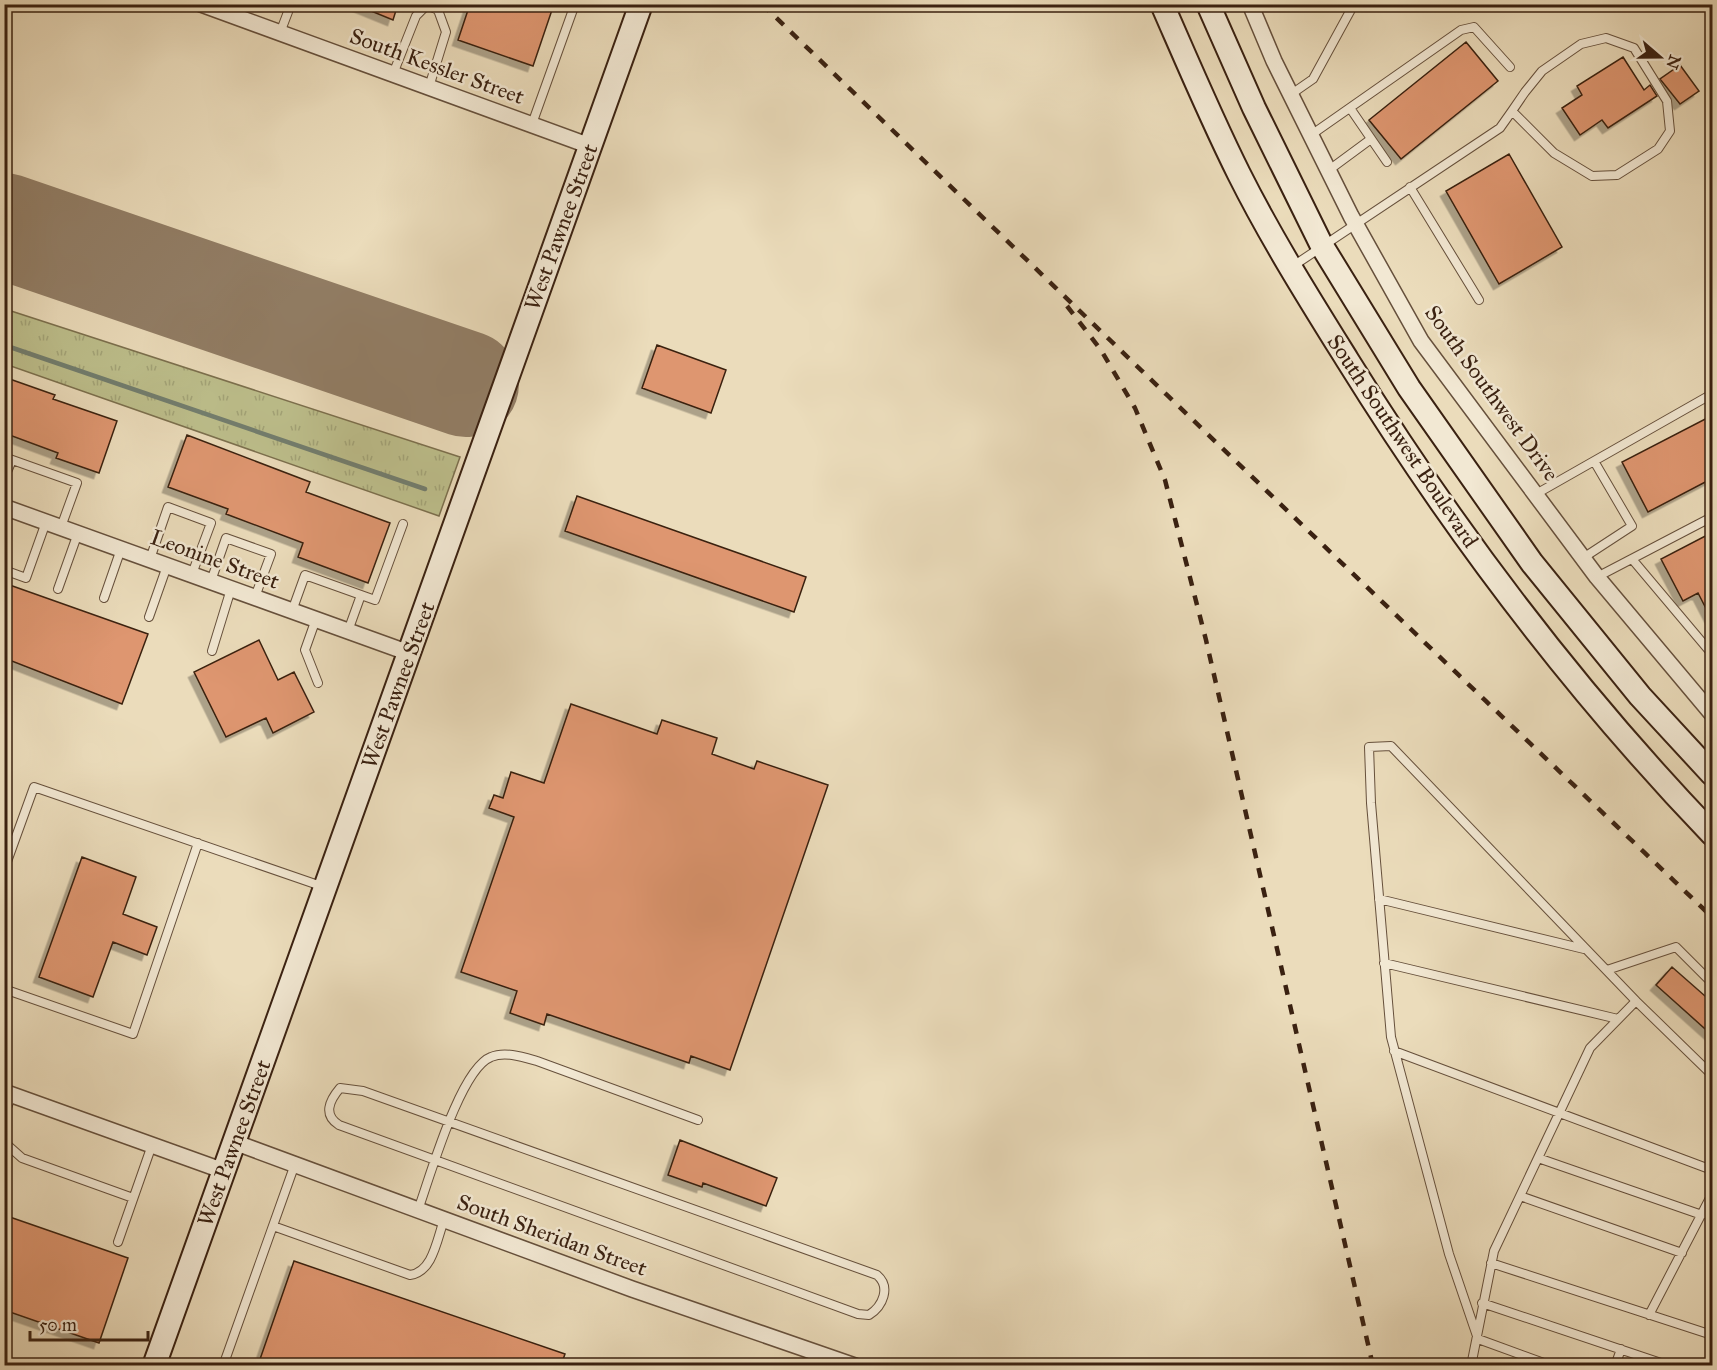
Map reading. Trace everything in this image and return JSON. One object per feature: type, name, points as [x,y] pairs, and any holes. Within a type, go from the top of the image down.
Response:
[{"type":"main road","name":"West Pawnee Street","points":[[154,1365],[641,4]]},
{"type":"main road","name":"South Southwest Boulevard","points":[[1162,4],[1239,175],[1407,456],[1515,604],[1661,780],[1713,834]]},
{"type":"main road","name":"South Southwest Boulevard","points":[[1208,4],[1254,108],[1322,246],[1409,387],[1532,563],[1640,696],[1713,774]]},
{"type":"street","name":"South Kessler Street","points":[[201,4],[590,146]]},
{"type":"street","name":"South Southwest Drive","points":[[1250,4],[1290,94],[1356,224],[1421,341],[1597,577],[1713,714]]},
{"type":"street","name":"Leonine Street","points":[[4,507],[409,653]]},
{"type":"street","points":[[8,1093],[224,1171]]},
{"type":"street","name":"South Sheridan Street","points":[[234,1142],[632,1289],[855,1365]]},
{"type":"lane","points":[[280,33],[291,4]]},
{"type":"lane","points":[[532,124],[574,4]]},
{"type":"lane","points":[[1290,94],[1312,79],[1354,4]]},
{"type":"lane","points":[[393,74],[416,16],[427,5],[438,10],[446,32],[429,87]]},
{"type":"lane","points":[[1311,135],[1461,30],[1474,27],[1510,67]]},
{"type":"lane","points":[[1292,266],[1500,128],[1512,111],[1542,71],[1581,44],[1606,38],[1634,48],[1667,101],[1670,131],[1658,149],[1617,175],[1592,177],[1554,153],[1512,111]]},
{"type":"lane","points":[[1350,108],[1387,162]]},
{"type":"lane","points":[[1329,170],[1371,139]]},
{"type":"lane","points":[[1410,187],[1479,300]]},
{"type":"lane","points":[[1536,494],[1713,394]]},
{"type":"lane","points":[[4,479],[8,459],[76,483],[26,578],[4,570]]},
{"type":"lane","points":[[1583,558],[1632,526],[1594,461]]},
{"type":"lane","points":[[150,559],[168,507],[211,523],[192,574]]},
{"type":"lane","points":[[1597,577],[1713,516]]},
{"type":"lane","points":[[292,611],[305,575],[375,600],[403,524]]},
{"type":"lane","points":[[58,589],[78,533]]},
{"type":"lane","points":[[211,581],[226,538],[271,554],[255,597]]},
{"type":"lane","points":[[104,598],[121,549]]},
{"type":"lane","points":[[1632,558],[1713,654]]},
{"type":"lane","points":[[149,617],[167,566]]},
{"type":"lane","points":[[212,651],[231,589]]},
{"type":"lane","points":[[348,631],[361,595]]},
{"type":"lane","points":[[316,619],[305,650],[318,683]]},
{"type":"lane","points":[[1478,1339],[1449,1254],[1394,1051],[1384,963],[1369,747],[1391,746],[1636,1001],[1713,1075]]},
{"type":"lane","points":[[4,870],[34,787],[325,888]]},
{"type":"lane","points":[[4,989],[133,1034],[198,843]]},
{"type":"lane","points":[[1379,899],[1586,949]]},
{"type":"lane","points":[[1606,970],[1676,947],[1713,982]]},
{"type":"lane","points":[[1384,963],[1618,1019]]},
{"type":"lane","points":[[1471,1365],[1494,1251],[1590,1048],[1636,1001]]},
{"type":"lane","points":[[1394,1051],[1713,1170]]},
{"type":"lane","points":[[418,1210],[449,1124],[472,1072],[490,1057],[511,1054],[537,1061],[699,1120]]},
{"type":"lane","points":[[340,1088],[363,1091],[449,1124],[877,1275],[883,1280],[886,1288],[878,1310],[869,1315],[858,1314],[436,1161],[339,1125],[331,1120],[328,1111],[332,1097],[340,1088]]},
{"type":"lane","points":[[4,1116],[8,1093]]},
{"type":"lane","points":[[4,1142],[22,1158],[133,1198]]},
{"type":"lane","points":[[118,1242],[152,1145]]},
{"type":"lane","points":[[1538,1158],[1702,1215]]},
{"type":"lane","points":[[223,1365],[295,1164]]},
{"type":"lane","points":[[1649,1315],[1713,1194]]},
{"type":"lane","points":[[1520,1196],[1682,1253]]},
{"type":"lane","points":[[273,1226],[410,1275],[420,1274],[426,1267],[444,1220]]},
{"type":"lane","points":[[1491,1263],[1713,1335]]},
{"type":"lane","points":[[1482,1303],[1670,1365]]},
{"type":"lane","points":[[1478,1339],[1552,1365]]},
{"type":"lane","points":[[1615,1365],[1621,1349]]},
{"type":"green space","points":[[5,309],[460,457],[439,516],[5,364]]},
{"type":"building","points":[[354,4],[398,4],[393,20]]},
{"type":"building","points":[[470,4],[554,4],[533,66],[458,40]]},
{"type":"building","points":[[1466,42],[1498,81],[1401,159],[1369,120]]},
{"type":"building","points":[[1623,57],[1644,90],[1650,85],[1657,96],[1608,128],[1602,120],[1580,135],[1562,108],[1582,95],[1577,86]]},
{"type":"building","points":[[1680,65],[1699,91],[1680,104],[1660,79]]},
{"type":"building","points":[[1509,154],[1562,247],[1499,284],[1446,191]]},
{"type":"building","points":[[657,345],[726,370],[711,413],[642,388]]},
{"type":"building","points":[[4,377],[55,395],[53,399],[117,421],[99,473],[56,458],[58,453],[4,433]]},
{"type":"building","points":[[1713,415],[1713,478],[1648,512],[1622,462]]},
{"type":"building","points":[[187,435],[310,482],[306,492],[390,523],[368,583],[298,557],[303,543],[226,514],[228,509],[168,487]]},
{"type":"building","points":[[577,496],[806,577],[794,612],[565,531]]},
{"type":"building","points":[[1713,532],[1713,622],[1698,593],[1683,601],[1661,559]]},
{"type":"building","points":[[4,583],[148,634],[122,704],[4,658]]},
{"type":"building","points":[[259,640],[278,680],[294,672],[314,712],[273,733],[266,718],[226,737],[194,672]]},
{"type":"building","points":[[571,704],[657,734],[662,720],[717,738],[712,754],[754,769],[757,761],[828,785],[730,1070],[691,1056],[689,1063],[547,1014],[544,1025],[510,1013],[517,991],[461,972],[514,817],[489,808],[494,795],[503,798],[511,772],[544,783]]},
{"type":"building","points":[[82,857],[136,877],[123,914],[157,927],[147,955],[113,942],[93,997],[39,977]]},
{"type":"building","points":[[1672,967],[1713,1003],[1713,1036],[1656,985]]},
{"type":"building","points":[[680,1140],[777,1178],[766,1206],[703,1183],[702,1187],[668,1175]]},
{"type":"building","points":[[4,1215],[128,1258],[99,1343],[4,1310]]},
{"type":"building","points":[[294,1261],[565,1354],[561,1365],[258,1365]]},
{"type":"waterway","points":[[4,345],[425,489]]},
{"type":"runway","points":[[4,226],[466,384]]},
{"type":"railway","points":[[762,4],[1712,917]]},
{"type":"railway","points":[[1067,306],[1101,350],[1135,408],[1165,480],[1206,640],[1373,1366]]}]
